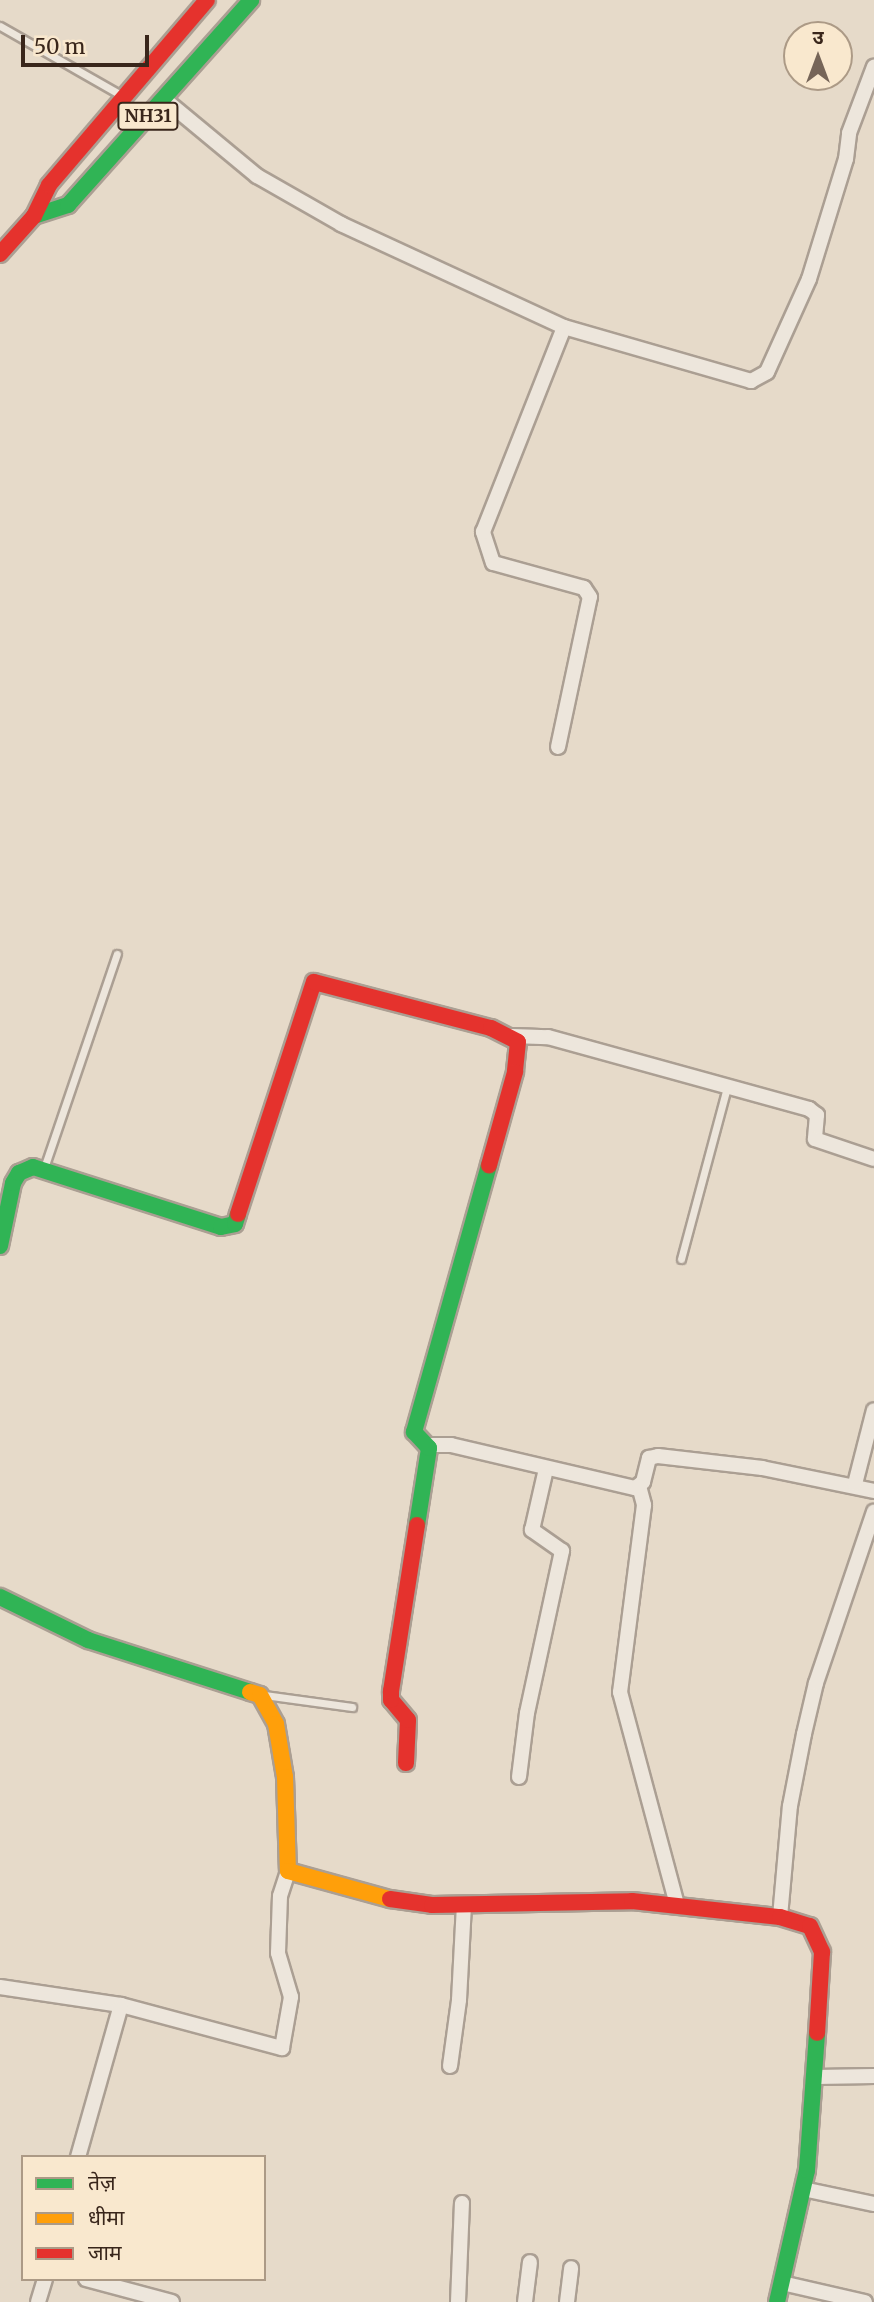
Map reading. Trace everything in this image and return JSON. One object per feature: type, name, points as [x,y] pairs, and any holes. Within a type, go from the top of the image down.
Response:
[{"type":"main road","name":"NH31","points":[[0,254],[34,216],[49,185],[207,0]]},
{"type":"main road","name":"NH31","points":[[34,216],[68,205],[251,0]]},
{"type":"main road","points":[[0,1246],[13,1183],[26,1169],[44,1168],[67,1180],[229,1227],[240,1217],[267,1118],[314,982],[512,1037],[518,1042],[514,1072],[414,1432],[414,1437],[427,1445],[391,1691],[391,1700],[410,1727],[406,1763]]},
{"type":"main road","points":[[0,1597],[88,1640],[260,1695],[276,1724],[282,1764],[288,1871],[376,1897],[464,1906],[632,1901],[780,1917],[810,1926],[822,1952],[816,2077],[803,2189],[777,2302]]},
{"type":"street","points":[[163,98],[257,176],[291,197],[564,327],[712,372],[760,379],[809,279],[846,159],[849,132],[874,67]]},
{"type":"street","points":[[558,747],[590,597],[584,588],[492,563],[483,532],[564,327]]},
{"type":"street","points":[[512,1037],[548,1037],[809,1109],[817,1115],[816,1139],[874,1159]]},
{"type":"street","points":[[855,1485],[874,1410]]},
{"type":"street","points":[[427,1445],[451,1445],[547,1469],[639,1486]]},
{"type":"street","points":[[677,1905],[620,1692],[643,1505],[639,1486],[649,1458],[658,1456],[855,1485],[874,1491]]},
{"type":"street","points":[[519,1777],[527,1713],[562,1551],[532,1534],[547,1469]]},
{"type":"street","points":[[780,1917],[788,1819],[804,1734],[816,1683],[874,1512]]},
{"type":"street","points":[[0,1987],[121,2005],[282,2048],[291,1997],[278,1953],[281,1896],[288,1871]]},
{"type":"street","points":[[450,2066],[459,2000],[464,1906]]},
{"type":"street","points":[[79,2155],[121,2005]]},
{"type":"street","points":[[816,2077],[874,2076]]},
{"type":"street","points":[[803,2189],[874,2204]]},
{"type":"street","points":[[458,2302],[462,2203]]},
{"type":"street","points":[[525,2302],[530,2262]]},
{"type":"street","points":[[567,2302],[571,2268]]},
{"type":"street","points":[[38,2302],[44,2281]]},
{"type":"street","points":[[93,2281],[172,2302]]},
{"type":"street","points":[[782,2283],[865,2302]]},
{"type":"lane","points":[[0,26],[124,97]]},
{"type":"lane","points":[[44,1168],[117,954]]},
{"type":"lane","points":[[681,1259],[727,1087]]},
{"type":"lane","points":[[260,1695],[352,1707]]},
{"type":"traffic: fast","points":[[34,216],[68,205],[251,0]]},
{"type":"traffic: fast","points":[[417,1525],[429,1448],[414,1432],[489,1165]]},
{"type":"traffic: fast","points":[[0,1246],[13,1183],[19,1173],[33,1167],[221,1227],[235,1224],[238,1214]]},
{"type":"traffic: fast","points":[[0,1597],[88,1640],[250,1692]]},
{"type":"traffic: fast","points":[[777,2302],[807,2170],[817,2033]]},
{"type":"traffic: slow","points":[[250,1692],[260,1695],[276,1724],[285,1777],[288,1871],[390,1899]]},
{"type":"traffic: jam","points":[[0,254],[34,216],[49,185],[207,0]]},
{"type":"traffic: jam","points":[[238,1214],[314,982],[491,1028],[518,1042],[515,1072],[489,1165]]},
{"type":"traffic: jam","points":[[406,1763],[408,1720],[391,1700],[391,1691],[417,1525]]},
{"type":"traffic: jam","points":[[390,1899],[432,1905],[632,1901],[780,1917],[810,1926],[822,1952],[817,2033]]}]
